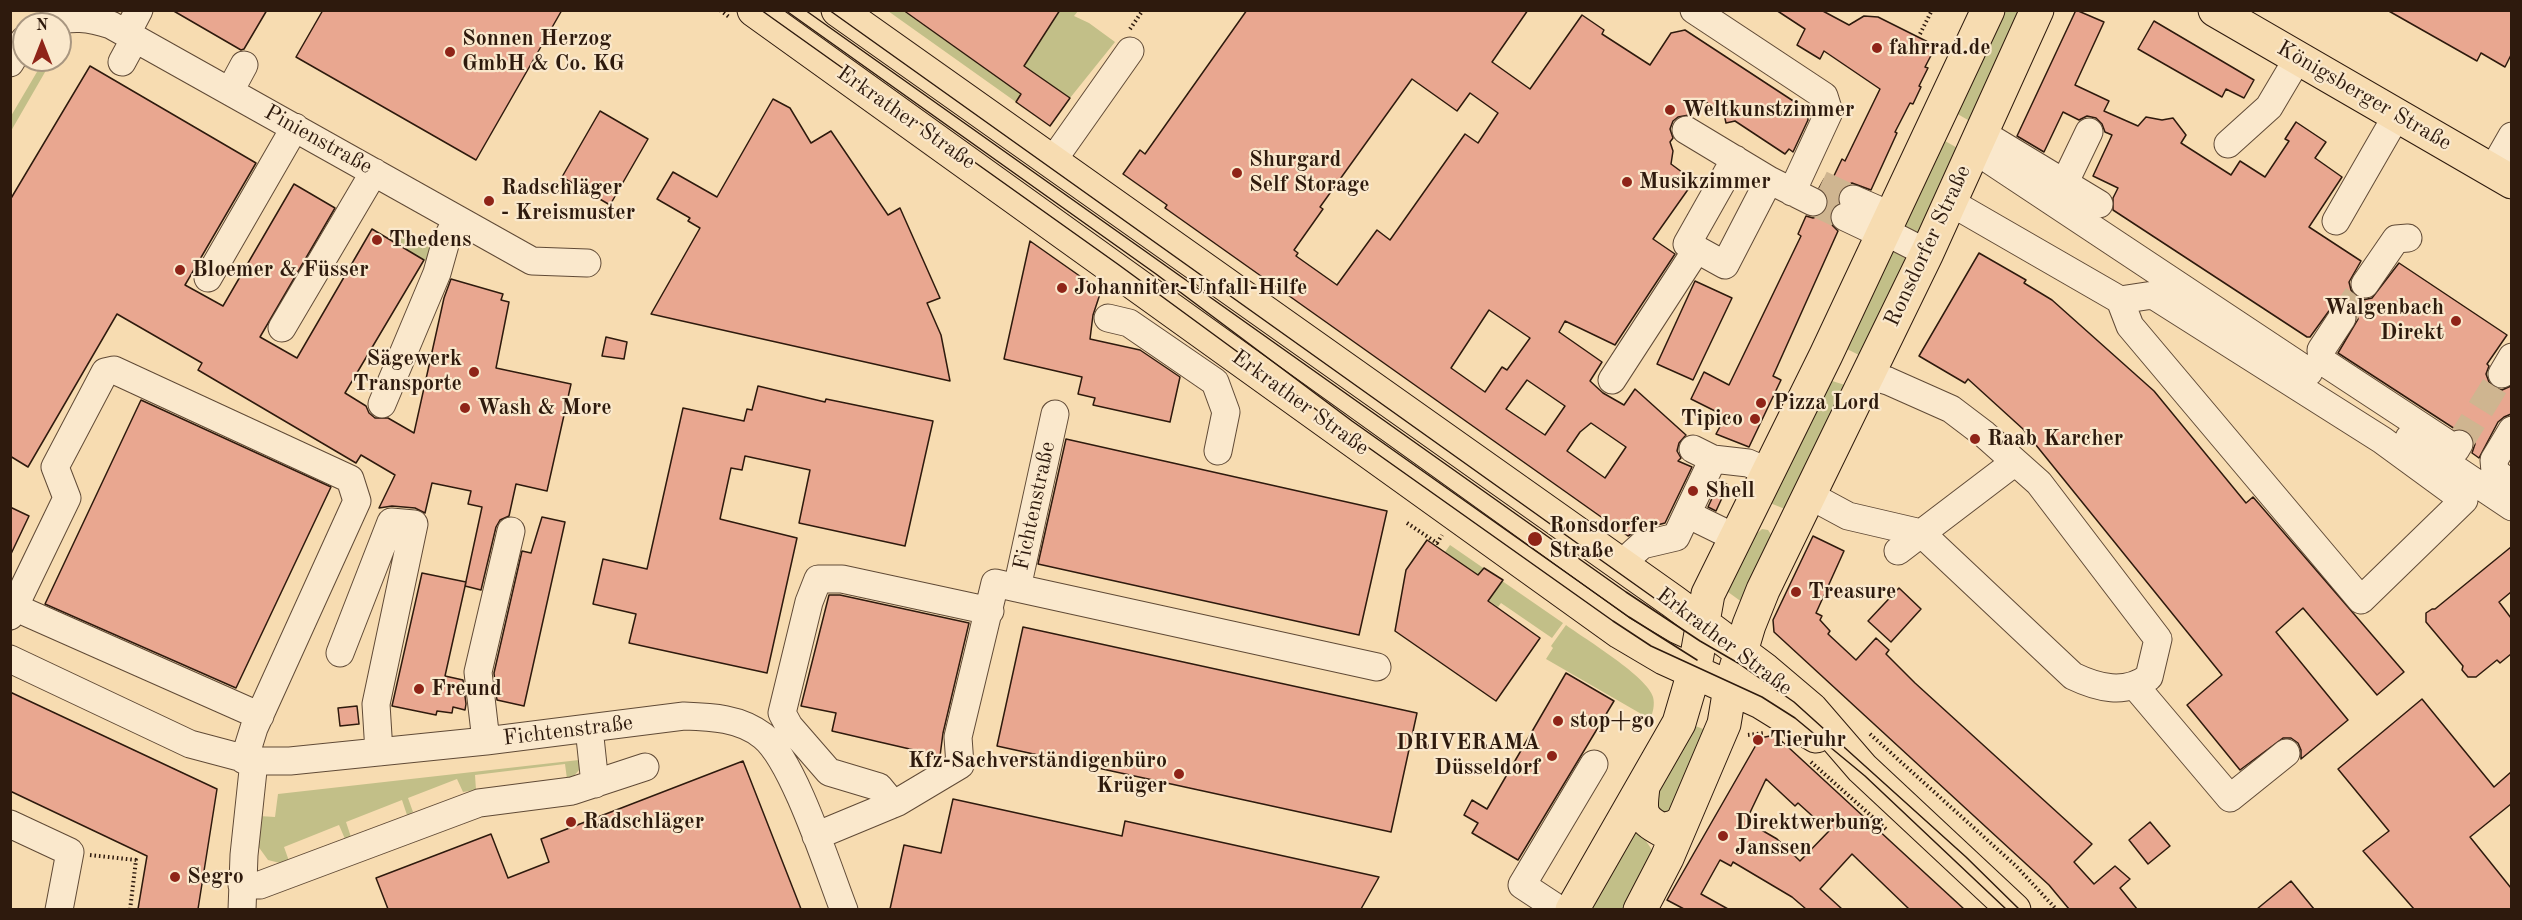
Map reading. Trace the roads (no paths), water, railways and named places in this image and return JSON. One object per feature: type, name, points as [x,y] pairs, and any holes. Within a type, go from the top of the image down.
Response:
[{"type":"main road","name":"Erkrather Straße","points":[[754,10],[1591,611],[1664,658],[1730,688],[1764,717],[1862,768]]},
{"type":"main road","name":"Erkrather Straße","points":[[838,10],[1619,566],[1674,602],[1705,609],[1741,653],[1811,708],[1862,768],[2014,909]]},
{"type":"main road","name":"Ronsdorfer Straße","points":[[1640,909],[1667,858],[1682,822],[1737,730],[1730,688],[1749,625],[1783,546],[1927,253],[2037,10]]},
{"type":"main road","name":"Königsberger Straße","points":[[2215,10],[2502,177]]},
{"type":"main road","name":"Ronsdorfer Straße","points":[[1572,909],[1679,723],[1694,672],[1705,609],[1935,123],[1984,12]]},
{"type":"main road","name":"Ronsdorfer Straße","points":[[1935,123],[1976,141]]},
{"type":"main road","points":[[1826,355],[1868,375]]},
{"type":"main road","points":[[1741,529],[1759,515],[1775,520],[1781,527],[1783,546]]},
{"type":"main road","points":[[1705,609],[1712,662],[1730,688]]},
{"type":"main road","points":[[1737,730],[1742,711],[1764,717]]},
{"type":"main road","points":[[1643,787],[1641,808],[1646,820],[1662,830],[1682,822]]},
{"type":"street","points":[[1694,10],[1824,96],[1829,112],[1799,186],[1725,265],[1687,244],[1735,159]]},
{"type":"street","name":"Pinienstraße","points":[[72,18],[93,19],[134,27],[230,91],[532,261],[587,263]]},
{"type":"street","points":[[122,62],[134,27]]},
{"type":"street","points":[[1051,163],[1130,51]]},
{"type":"street","points":[[2228,144],[2270,107],[2298,58]]},
{"type":"street","points":[[230,91],[244,65]]},
{"type":"street","points":[[2336,221],[2397,115]]},
{"type":"street","points":[[208,278],[295,127]]},
{"type":"street","points":[[1686,130],[1735,159],[1799,186]]},
{"type":"street","points":[[2065,182],[2089,132]]},
{"type":"street","points":[[2502,177],[2511,136]]},
{"type":"street","points":[[1976,141],[2065,182],[2099,204]]},
{"type":"street","points":[[1976,141],[2511,507]]},
{"type":"street","points":[[282,328],[374,172]]},
{"type":"street","points":[[1950,202],[2120,300],[2130,326],[2361,600],[2464,500],[2382,441],[2153,294],[2120,300]]},
{"type":"street","points":[[1849,208],[1886,227],[1927,253]]},
{"type":"street","points":[[382,404],[437,273],[446,241],[457,219]]},
{"type":"street","points":[[2364,284],[2396,239],[2408,238]]},
{"type":"street","points":[[1612,380],[1697,249]]},
{"type":"street","points":[[1108,318],[1129,323],[1215,382],[1226,412],[1218,451]]},
{"type":"street","points":[[2342,318],[2321,350],[2322,361],[2456,449],[2459,444]]},
{"type":"street","points":[[242,897],[249,761],[260,717],[357,501],[350,479],[114,370],[105,372],[55,467],[67,498],[12,612],[260,717]]},
{"type":"street","points":[[1809,495],[1848,516],[1921,533],[2073,676],[2096,687],[2136,687],[2149,677],[2158,639],[2039,483],[1984,434],[1951,409],[1888,381],[1868,375]]},
{"type":"street","name":"Fichtenstraße","points":[[816,836],[893,804],[971,767],[958,737],[995,584],[1017,588],[1055,414]]},
{"type":"street","points":[[2511,430],[2494,460],[2495,472],[2511,484]]},
{"type":"street","points":[[1619,566],[1641,544],[1676,537],[1687,514],[1703,454],[1748,463],[1769,472]]},
{"type":"street","points":[[1898,550],[2015,462]]},
{"type":"street","points":[[1687,514],[1741,529]]},
{"type":"street","points":[[340,653],[391,522],[414,524],[376,704],[379,752]]},
{"type":"street","points":[[486,741],[478,672],[511,531]]},
{"type":"street","points":[[893,804],[879,787],[829,772],[789,726],[782,714],[809,602],[818,579],[842,579],[990,611]]},
{"type":"street","points":[[1017,588],[1377,667]]},
{"type":"street","name":"Fichtenstraße","points":[[10,659],[190,744],[249,761],[290,761],[486,741],[684,716],[716,717],[745,725],[772,744],[788,770],[844,909]]},
{"type":"street","points":[[2136,687],[2230,798],[2286,753]]},
{"type":"street","points":[[589,728],[595,784]]},
{"type":"street","points":[[1560,909],[1522,885],[1594,764]]},
{"type":"street","points":[[242,897],[269,881],[479,803],[572,791],[645,767]]},
{"type":"street","points":[[10,824],[70,852],[59,909]]},
{"type":"tunnel","points":[[1821,184],[1853,199]]},
{"type":"tunnel","points":[[1813,202],[1845,217]]},
{"type":"tunnel","points":[[2342,318],[2365,284]]},
{"type":"tunnel","points":[[2459,444],[2502,374]]},
{"type":"tram line","points":[[761,10],[1613,621],[1651,646],[1762,697],[1795,718],[1865,776],[2007,910]]},
{"type":"tram line","points":[[785,10],[1156,274],[1352,421],[1629,617],[1697,660]]},
{"type":"tram line","points":[[805,10],[1626,592],[1738,663],[1794,702],[1966,857],[2020,910]]},
{"type":"tram line","points":[[829,10],[1706,635]]},
{"type":"place","name":"fahrrad.de","points":[[1877,48]]},
{"type":"place","name":"Sonnen Herzog GmbH & Co. KG","points":[[450,52]]},
{"type":"place","name":"Weltkunstzimmer","points":[[1670,110]]},
{"type":"place","name":"Shurgard Self Storage","points":[[1237,173]]},
{"type":"place","name":"Musikzimmer","points":[[1627,182]]},
{"type":"place","name":"Radschläger - Kreismuster","points":[[489,201]]},
{"type":"place","name":"Thedens","points":[[377,240]]},
{"type":"place","name":"Bloemer & Füsser","points":[[180,270]]},
{"type":"place","name":"Johanniter-Unfall-Hilfe","points":[[1062,288]]},
{"type":"place","name":"Walgenbach Direkt","points":[[2456,321]]},
{"type":"place","name":"Sägewerk Transporte","points":[[474,372]]},
{"type":"place","name":"Pizza Lord","points":[[1761,403]]},
{"type":"place","name":"Wash & More","points":[[465,408]]},
{"type":"place","name":"Tipico","points":[[1755,419]]},
{"type":"place","name":"Raab Karcher","points":[[1975,439]]},
{"type":"place","name":"Shell","points":[[1693,491]]},
{"type":"place","name":"Ronsdorfer Straße","points":[[1535,539]]},
{"type":"place","name":"Treasure","points":[[1796,592]]},
{"type":"place","name":"Freund","points":[[419,689]]},
{"type":"place","name":"stop+go","points":[[1558,721]]},
{"type":"place","name":"Tieruhr","points":[[1758,740]]},
{"type":"place","name":"DRIVERAMA Düsseldorf","points":[[1552,756]]},
{"type":"place","name":"Kfz-Sachverständigenbüro Krüger","points":[[1179,774]]},
{"type":"place","name":"Radschläger","points":[[571,822]]},
{"type":"place","name":"Direktwerbung Janssen","points":[[1723,836]]},
{"type":"place","name":"Segro","points":[[175,877]]}]
